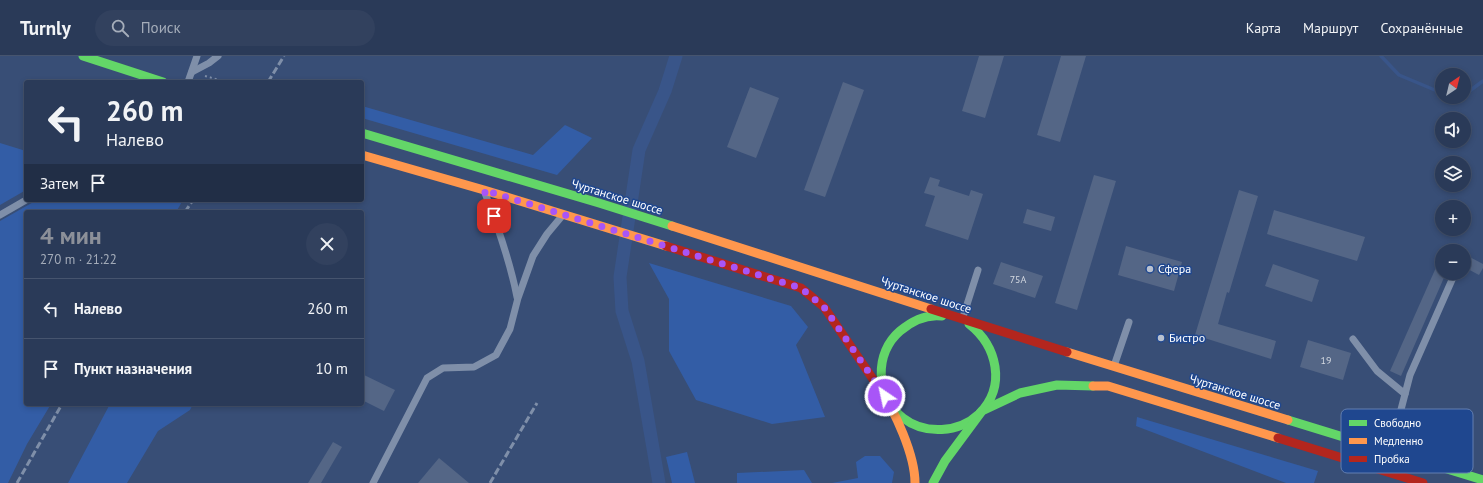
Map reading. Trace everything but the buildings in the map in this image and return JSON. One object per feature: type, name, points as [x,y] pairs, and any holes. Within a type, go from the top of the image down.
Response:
[{"type":"street","points":[[83,56],[157,80]]},
{"type":"street","name":"Чуртанское шоссе","points":[[364,134],[657,222],[958,318],[1111,377],[1341,456]]},
{"type":"street","points":[[364,156],[484,190],[801,288],[824,307],[896,413],[911,424],[930,430],[949,430],[955,428],[967,423],[982,411],[1020,393],[1057,385],[1111,377]]},
{"type":"street","points":[[915,483],[915,469],[906,442],[885,396],[880,378],[881,360],[889,342],[901,328],[917,319],[935,315],[958,318],[971,325],[985,339],[994,356],[996,376],[992,394],[982,411],[945,461],[933,483]]},
{"type":"street","name":"Чуртанское шоссе","points":[[1111,377],[1341,439]]},
{"type":"street","name":"Чуртанское шоссе","points":[[1390,473],[1423,483]]},
{"type":"street","name":"Чуртанское шоссе","points":[[1467,473],[1482,477]]},
{"type":"lane","points":[[189,80],[197,56]]},
{"type":"lane","points":[[192,72],[209,64],[218,56]]},
{"type":"lane","points":[[484,190],[507,256],[518,298]]},
{"type":"lane","points":[[0,215],[24,201]]},
{"type":"lane","points":[[373,483],[427,378],[443,368],[474,367],[496,355],[510,329],[518,298],[533,256],[547,234],[563,215]]},
{"type":"lane","points":[[958,318],[978,270]]},
{"type":"lane","points":[[1401,409],[1410,374],[1453,280]]},
{"type":"lane","points":[[1111,377],[1129,322]]},
{"type":"lane","points":[[1353,339],[1377,371],[1405,394]]},
{"type":"path","points":[[192,72],[220,80]]},
{"type":"shaded area","points":[[364,107],[533,155],[565,125],[592,138],[557,175],[364,119]]},
{"type":"shaded area","points":[[0,143],[24,150],[24,191],[0,205]]},
{"type":"shaded area","points":[[33,202],[182,202],[177,210],[24,210],[24,406],[50,406],[27,444],[8,483],[0,483],[0,221]]},
{"type":"shaded area","points":[[649,263],[791,306],[808,327],[796,345],[825,417],[772,424],[696,400],[669,351],[669,299]]},
{"type":"shaded area","points":[[109,406],[192,406],[190,410],[158,431],[127,483],[68,483]]},
{"type":"shaded area","points":[[1137,417],[1318,471],[1314,483],[1286,483],[1136,426]]},
{"type":"shaded area","points":[[687,452],[695,483],[672,483],[666,457]]},
{"type":"shaded area","points":[[865,456],[880,456],[894,472],[892,483],[832,483],[858,478],[856,462]]},
{"type":"shaded area","points":[[804,470],[812,483],[737,483],[737,473]]},
{"type":"waterway","points":[[659,483],[638,361],[622,311],[620,277],[639,150],[665,91],[676,56]]},
{"type":"waterway","points":[[1381,56],[1399,75],[1435,90]]},
{"type":"waterway","points":[[1471,90],[1483,81]]},
{"type":"railway","points":[[269,80],[284,56]]},
{"type":"railway","points":[[186,210],[192,202]]},
{"type":"railway","points":[[490,483],[537,403]]},
{"type":"railway","points":[[17,483],[61,406]]},
{"type":"traffic: fast","points":[[83,56],[157,80]]},
{"type":"traffic: fast","points":[[364,134],[672,226]]},
{"type":"traffic: fast","points":[[942,316],[925,317],[905,327],[892,340],[882,362],[881,374],[883,387],[887,398],[894,409],[903,418],[921,427],[942,430],[962,425],[979,414],[988,403],[996,379],[995,367],[992,355],[986,343],[979,333],[969,324]]},
{"type":"traffic: fast","points":[[933,483],[945,461],[982,411],[1020,393],[1057,385],[1093,386]]},
{"type":"traffic: fast","points":[[1288,420],[1341,436]]},
{"type":"traffic: fast","points":[[1460,473],[1483,480]]},
{"type":"traffic: slow","points":[[364,156],[484,190],[666,246]]},
{"type":"traffic: slow","points":[[672,226],[931,309]]},
{"type":"traffic: slow","points":[[1067,352],[1288,420]]},
{"type":"traffic: slow","points":[[1093,386],[1108,386],[1278,438]]},
{"type":"traffic: slow","points":[[879,388],[897,421],[908,447],[912,460],[915,483]]},
{"type":"traffic: jam","points":[[666,246],[801,288],[824,307],[879,388]]},
{"type":"traffic: jam","points":[[931,309],[1067,352]]},
{"type":"traffic: jam","points":[[1278,438],[1341,458]]},
{"type":"traffic: jam","points":[[1391,473],[1423,483]]},
{"type":"place","name":"Сфера","points":[[1150,269]]},
{"type":"place","name":"Бистро","points":[[1161,338]]},
{"type":"route","points":[[494,216],[484,190],[801,288],[824,307],[885,396]]}]
